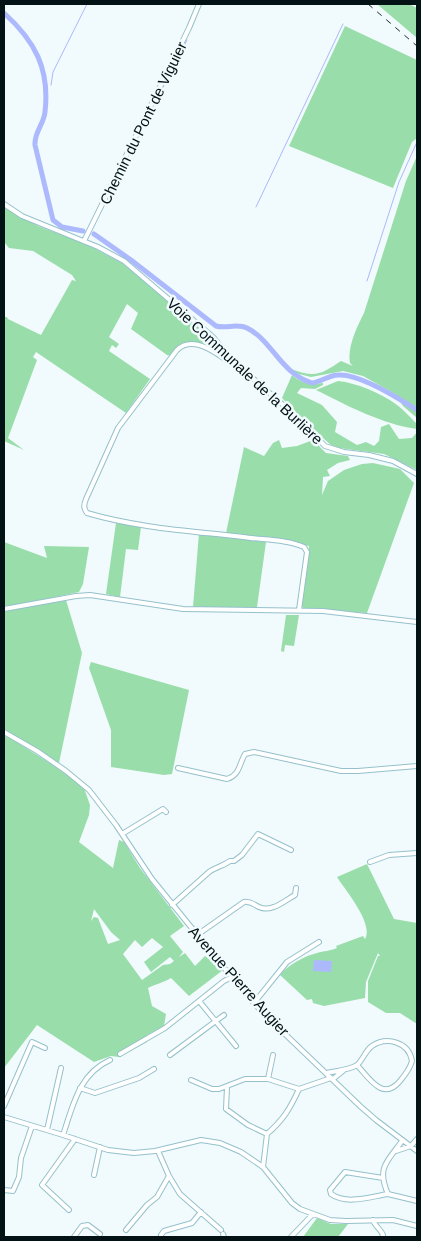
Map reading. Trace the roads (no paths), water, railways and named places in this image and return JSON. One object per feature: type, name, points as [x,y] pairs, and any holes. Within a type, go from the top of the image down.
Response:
[{"type":"street","name":"Chemin du Pont de Viguier","points":[[84,241],[199,4]]},
{"type":"street","name":"Voie Communale de la Burlière","points":[[4,204],[29,219],[84,241],[124,261],[212,337],[232,360],[290,411],[326,446],[344,452],[369,455],[393,462],[417,474]]},
{"type":"street","points":[[232,360],[229,362],[213,350],[193,344],[184,345],[177,350],[118,428],[86,498],[85,510],[87,513],[123,522],[304,547],[307,552],[299,610]]},
{"type":"street","points":[[4,609],[90,595],[183,608],[299,610],[346,613],[417,622]]},
{"type":"street","name":"Avenue Pierre Augier","points":[[4,732],[37,751],[89,790],[172,905],[254,1003],[360,1106],[417,1151]]},
{"type":"street","points":[[178,768],[227,779],[238,771],[245,754],[254,752],[341,771],[417,766]]},
{"type":"street","points":[[122,834],[163,809],[166,812]]},
{"type":"street","points":[[172,905],[209,872],[215,868],[222,867],[230,861],[234,861],[242,855],[258,834],[292,850]]},
{"type":"street","points":[[370,862],[389,856],[417,853]]},
{"type":"street","points":[[197,935],[244,902],[248,901],[268,910],[295,895],[296,888]]},
{"type":"street","points":[[254,1003],[287,962],[319,942]]},
{"type":"street","points":[[120,1054],[165,1028],[224,981],[232,977]]},
{"type":"street","points":[[200,1001],[236,1046]]},
{"type":"street","points":[[170,1056],[224,1016]]},
{"type":"street","points":[[4,1106],[32,1042],[45,1048]]},
{"type":"street","points":[[326,1073],[357,1065],[371,1047],[383,1042],[393,1042],[402,1045],[408,1050],[412,1061],[409,1070],[399,1083],[392,1089],[387,1090],[378,1088],[357,1065]]},
{"type":"street","points":[[268,1079],[273,1055]]},
{"type":"street","points":[[63,1134],[80,1088],[93,1070],[110,1060]]},
{"type":"street","points":[[47,1130],[61,1068]]},
{"type":"street","points":[[80,1088],[95,1093],[139,1078],[154,1069]]},
{"type":"street","points":[[191,1080],[212,1089],[219,1089],[245,1079],[268,1079],[299,1089],[332,1079],[345,1069]]},
{"type":"street","points":[[226,1087],[226,1109],[248,1126],[266,1134]]},
{"type":"street","points":[[262,1168],[266,1134],[280,1123],[290,1109],[299,1089]]},
{"type":"street","points":[[4,1117],[100,1147],[134,1153],[158,1151],[208,1140],[220,1143],[241,1152],[262,1168],[292,1203],[313,1214],[330,1220],[393,1220],[417,1226]]},
{"type":"street","points":[[4,1190],[13,1190],[19,1177],[21,1158],[32,1126]]},
{"type":"street","points":[[69,1210],[42,1185],[75,1139]]},
{"type":"street","points":[[395,1151],[411,1146],[417,1139]]},
{"type":"street","points":[[388,1194],[382,1182],[385,1165],[390,1155],[402,1141]]},
{"type":"street","points":[[94,1175],[100,1147]]},
{"type":"street","points":[[158,1151],[169,1176],[180,1194],[223,1234]]},
{"type":"street","points":[[383,1178],[345,1172],[330,1190],[331,1194],[339,1200],[388,1194],[417,1201]]},
{"type":"street","points":[[126,1230],[147,1205],[157,1197],[169,1176]]},
{"type":"street","points":[[161,1235],[164,1231],[192,1223],[201,1212]]},
{"type":"street","points":[[291,1237],[313,1214]]},
{"type":"street","points":[[373,1220],[375,1226],[382,1232],[382,1237]]},
{"type":"street","points":[[74,1237],[82,1226],[88,1225],[100,1234]]},
{"type":"water","points":[[314,960],[332,961],[331,972],[313,971]]},
{"type":"waterway","points":[[51,85],[53,72],[87,4]]},
{"type":"waterway","points":[[4,13],[32,45],[42,69],[45,82],[45,112],[36,136],[35,145],[53,220],[62,227],[83,231]]},
{"type":"waterway","points":[[256,207],[343,24]]},
{"type":"waterway","points":[[160,93],[187,40]]},
{"type":"waterway","points":[[367,281],[399,182],[417,142]]},
{"type":"waterway","points":[[94,234],[131,260],[216,326],[243,327],[256,334],[292,372],[301,378],[312,383],[335,375],[347,375],[368,382],[417,410]]},
{"type":"railway","points":[[368,4],[417,46]]}]
